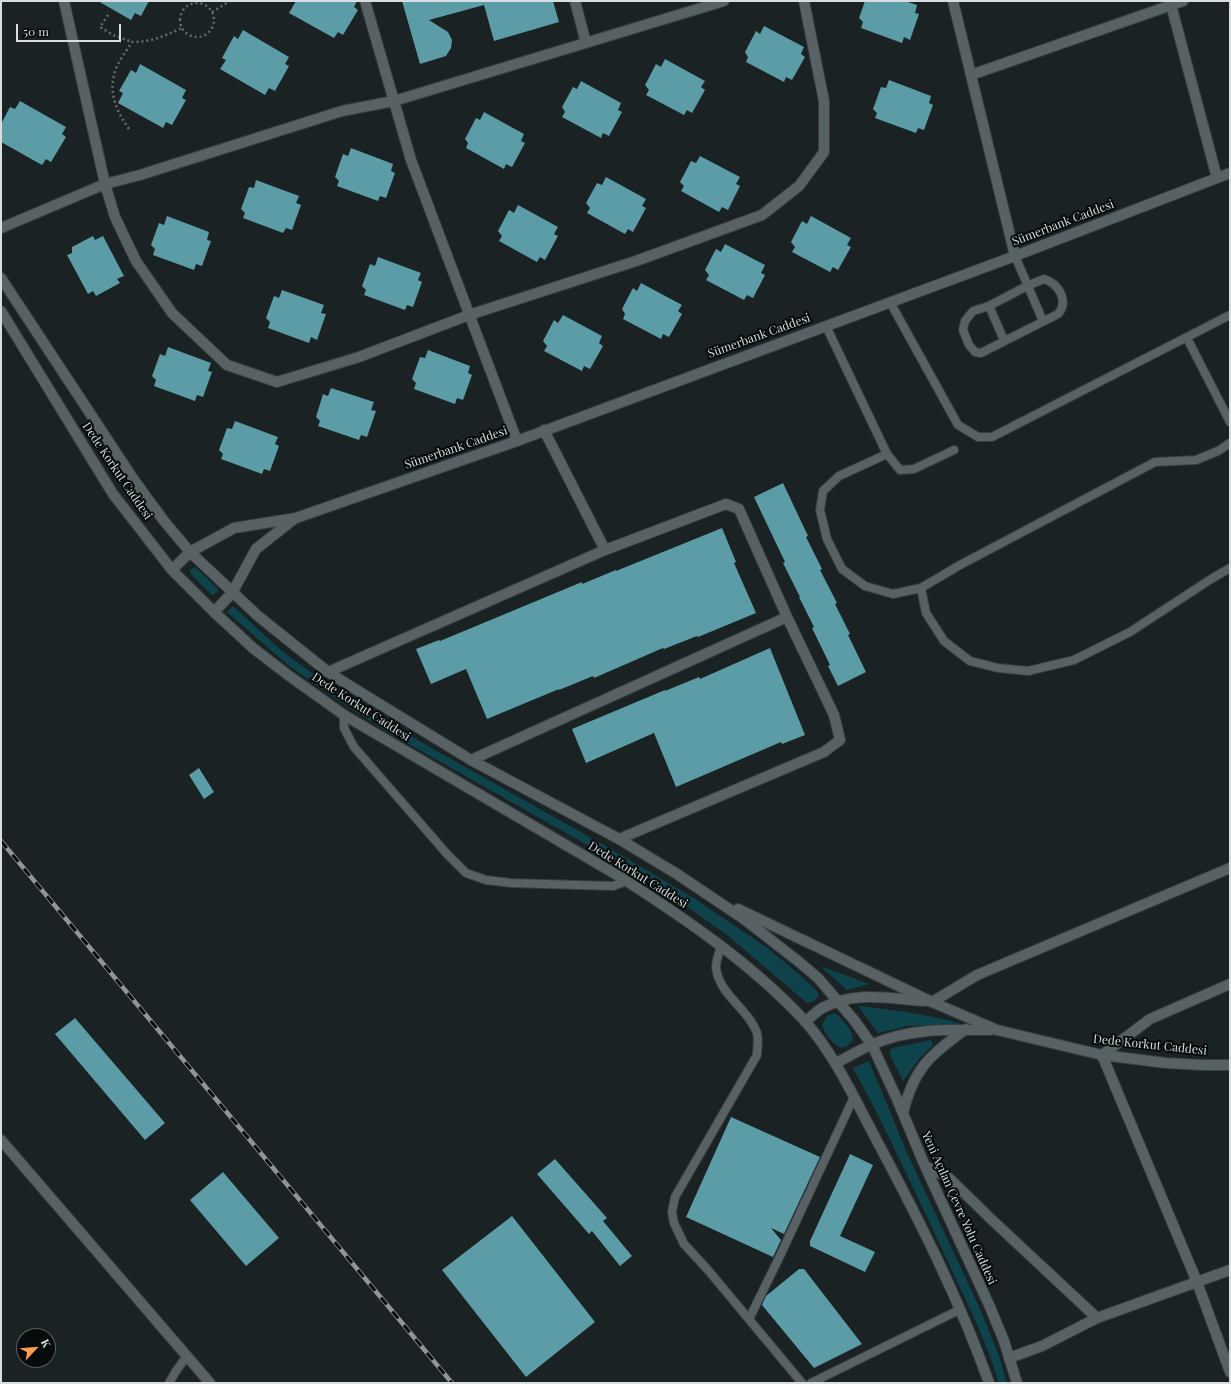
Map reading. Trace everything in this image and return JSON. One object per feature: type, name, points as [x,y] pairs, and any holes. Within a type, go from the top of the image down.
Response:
[{"type":"street","points":[[64,1],[105,184],[115,217],[136,261],[172,314],[227,365],[277,382],[359,357],[469,314],[636,261],[762,216],[799,186],[824,152],[824,101],[804,1]]},
{"type":"street","points":[[366,1],[411,160],[517,440]]},
{"type":"street","points":[[575,1],[586,43]]},
{"type":"street","points":[[1,228],[105,184],[140,175],[342,111],[394,101],[724,1]]},
{"type":"street","points":[[953,1],[1015,256]]},
{"type":"street","points":[[971,75],[1171,3],[1183,1]]},
{"type":"street","points":[[1171,3],[1217,178]]},
{"type":"street","name":"Sümerbank Caddesi","points":[[296,518],[517,440],[826,326],[1015,256],[1230,173]]},
{"type":"street","name":"Dede Korkut Caddesi","points":[[1,278],[134,480],[164,521],[190,552],[232,593],[290,643],[328,672],[472,760],[619,839],[744,919],[818,978],[872,1045]]},
{"type":"street","name":"Dede Korkut Caddesi","points":[[1,312],[113,494],[172,570],[253,648],[282,671],[344,714],[627,881],[656,900],[721,946],[786,1001],[805,1022],[836,1063],[872,1045],[905,1034],[933,1030],[997,1030]]},
{"type":"street","points":[[544,430],[605,550]]},
{"type":"street","points":[[328,672],[605,550],[726,504],[740,509],[787,617],[834,715],[840,740],[824,752],[619,839]]},
{"type":"street","points":[[172,570],[190,552],[234,528],[296,518]]},
{"type":"street","points":[[214,612],[232,593],[256,549],[296,518]]},
{"type":"street","points":[[472,760],[787,617]]},
{"type":"street","points":[[932,1002],[977,975],[1230,868]]},
{"type":"street","name":"Dede Korkut Caddesi","points":[[713,898],[932,1002],[997,1030],[1102,1055],[1166,1063],[1230,1066]]},
{"type":"street","points":[[1230,984],[1150,1019],[1102,1055],[1197,1282],[1230,1372]]},
{"type":"street","name":"Dede Korkut Caddesi","points":[[805,1022],[822,1009],[838,1001],[863,996],[932,1002]]},
{"type":"street","points":[[903,1113],[908,1093],[922,1067],[935,1053],[966,1029]]},
{"type":"street","name":"Yeni Açılan Çevre Yolu Caddesi","points":[[872,1045],[925,1166],[990,1307],[1017,1383]]},
{"type":"street","points":[[836,1063],[905,1194],[961,1309],[976,1345],[989,1383]]},
{"type":"street","points":[[1,1140],[210,1383]]},
{"type":"street","points":[[925,1166],[949,1178],[990,1219],[1098,1318]]},
{"type":"street","points":[[1009,1358],[1042,1346],[1098,1318],[1230,1270]]},
{"type":"lane","points":[[1015,256],[1042,321]]},
{"type":"lane","points":[[1044,279],[1051,281],[1058,289],[1064,302],[1063,308],[1058,314],[1004,340],[981,353],[975,352],[969,344],[963,330],[965,322],[973,312],[989,306],[1027,286],[1044,279]]},
{"type":"lane","points":[[890,302],[958,425],[978,437],[992,437],[1230,315]]},
{"type":"lane","points":[[989,306],[1004,340]]},
{"type":"lane","points":[[826,326],[887,454],[900,470],[914,469],[954,450]]},
{"type":"lane","points":[[1187,338],[1230,422]]},
{"type":"lane","points":[[887,454],[839,476],[823,492],[820,510],[827,539],[842,569],[865,586],[893,594],[921,588],[960,565],[1155,462],[1196,460],[1218,451],[1230,443]]},
{"type":"lane","points":[[921,588],[926,613],[944,641],[970,661],[998,668],[1028,671],[1074,660],[1130,632],[1230,568]]},
{"type":"lane","points":[[344,714],[344,728],[354,746],[447,854],[466,873],[486,880],[511,883],[613,886],[627,881]]},
{"type":"lane","points":[[721,946],[716,967],[720,982],[727,994],[740,1006],[758,1034],[757,1054],[675,1197],[672,1212],[674,1223],[684,1244],[708,1270],[802,1383]]},
{"type":"lane","points":[[749,1319],[854,1097]]},
{"type":"lane","points":[[811,1383],[961,1309]]},
{"type":"lane","points":[[169,1383],[188,1356]]},
{"type":"path","points":[[212,12],[230,1]]},
{"type":"path","points":[[197,3],[203,4],[212,12],[214,22],[212,27],[205,35],[195,37],[185,32],[182,28],[180,16],[186,6],[197,3]]},
{"type":"path","points":[[108,15],[100,27],[113,35],[132,42],[146,42],[182,28]]},
{"type":"path","points":[[129,129],[120,116],[114,100],[112,84],[117,66],[132,42]]},
{"type":"shaded area","points":[[195,567],[217,588],[218,591],[213,595],[191,574],[190,570]]},
{"type":"shaded area","points":[[233,606],[283,652],[340,694],[389,724],[616,852],[695,899],[766,947],[817,991],[819,994],[817,998],[807,1003],[727,935],[665,891],[644,880],[612,859],[386,731],[335,698],[288,665],[227,612]]},
{"type":"shaded area","points":[[820,966],[869,984],[847,990]]},
{"type":"shaded area","points":[[858,1006],[923,1015],[962,1024],[907,1026],[878,1033]]},
{"type":"shaded area","points":[[835,1013],[846,1024],[852,1033],[852,1042],[844,1047],[839,1047],[831,1041],[822,1025],[827,1016]]},
{"type":"shaded area","points":[[931,1040],[933,1045],[919,1059],[903,1081],[889,1053],[892,1048]]},
{"type":"shaded area","points":[[869,1061],[908,1155],[981,1311],[998,1353],[1007,1383],[999,1383],[987,1349],[966,1300],[900,1159],[853,1068]]},
{"type":"building","points":[[98,1],[149,1],[141,16],[135,13],[131,20]]},
{"type":"building","points":[[296,1],[357,1],[354,7],[358,10],[343,35],[338,32],[334,38],[289,13]]},
{"type":"building","points":[[402,1],[553,1],[559,22],[494,41],[484,5],[429,20],[448,32],[452,40],[451,48],[446,56],[420,64]]},
{"type":"building","points":[[865,1],[905,1],[917,5],[915,13],[919,14],[910,40],[904,37],[902,43],[861,28],[863,22],[859,18]]},
{"type":"building","points":[[764,26],[804,47],[801,54],[805,57],[792,80],[786,77],[784,82],[746,62],[748,57],[745,52],[756,31],[760,34]]},
{"type":"building","points":[[243,30],[289,57],[285,64],[289,66],[275,91],[269,88],[265,95],[220,69],[226,60],[222,58],[234,36],[238,39]]},
{"type":"building","points":[[665,59],[705,81],[701,87],[705,90],[692,113],[687,110],[684,115],[646,95],[649,90],[645,85],[656,64],[661,67]]},
{"type":"building","points":[[140,64],[186,90],[182,98],[186,100],[172,125],[166,122],[163,128],[118,103],[123,93],[119,91],[131,70],[136,73]]},
{"type":"building","points":[[889,80],[931,96],[929,103],[933,105],[924,130],[918,128],[916,133],[875,118],[877,113],[873,109],[881,87],[886,88]]},
{"type":"building","points":[[581,81],[621,103],[618,110],[622,112],[609,136],[603,133],[601,138],[562,117],[565,112],[562,107],[573,87],[577,89]]},
{"type":"building","points":[[20,101],[66,127],[62,134],[66,137],[51,162],[46,159],[42,165],[1,142],[1,124],[10,107],[15,109]]},
{"type":"building","points":[[484,112],[524,134],[521,141],[525,143],[512,167],[506,164],[504,169],[466,148],[468,143],[465,139],[476,118],[480,120]]},
{"type":"building","points":[[351,148],[393,164],[391,171],[395,173],[386,198],[380,196],[378,201],[337,186],[339,181],[335,177],[343,154],[348,156]]},
{"type":"building","points":[[700,156],[740,177],[736,184],[740,186],[728,210],[722,207],[719,212],[681,191],[684,186],[680,182],[691,161],[696,163]]},
{"type":"building","points":[[606,177],[646,199],[642,206],[646,208],[633,232],[628,229],[625,234],[587,213],[590,208],[586,203],[597,183],[602,185]]},
{"type":"building","points":[[256,180],[299,196],[296,203],[301,205],[292,230],[286,228],[283,233],[243,218],[245,213],[241,209],[249,187],[254,188]]},
{"type":"building","points":[[518,205],[558,227],[554,234],[558,236],[545,260],[540,257],[537,262],[499,241],[502,236],[498,231],[509,210],[514,213]]},
{"type":"building","points":[[167,216],[209,232],[207,240],[211,241],[202,266],[196,264],[194,270],[153,255],[155,249],[151,245],[159,223],[164,225]]},
{"type":"building","points":[[811,216],[851,238],[847,245],[851,247],[838,270],[833,267],[830,272],[792,252],[795,247],[791,242],[802,221],[807,224]]},
{"type":"building","points":[[93,236],[95,240],[103,236],[124,276],[117,279],[120,283],[96,296],[93,291],[88,294],[67,255],[72,253],[72,247]]},
{"type":"building","points":[[725,244],[765,265],[761,273],[765,275],[753,298],[747,295],[744,300],[706,280],[709,275],[705,270],[716,249],[721,252]]},
{"type":"building","points":[[378,257],[421,273],[418,280],[422,282],[413,307],[407,305],[405,310],[364,295],[366,290],[362,286],[370,264],[375,266]]},
{"type":"building","points":[[641,283],[682,305],[678,311],[682,314],[669,337],[663,334],[661,339],[623,319],[625,314],[622,309],[633,288],[637,291]]},
{"type":"building","points":[[282,290],[324,305],[321,313],[326,314],[317,340],[311,337],[309,343],[268,328],[270,322],[266,318],[274,296],[279,298]]},
{"type":"building","points":[[563,315],[602,336],[599,343],[603,346],[590,369],[584,366],[582,371],[544,351],[547,346],[543,341],[554,320],[558,323]]},
{"type":"building","points":[[168,347],[211,363],[208,371],[212,372],[203,397],[197,395],[195,401],[154,386],[156,380],[152,376],[160,354],[165,356]]},
{"type":"building","points":[[428,350],[470,366],[468,373],[472,375],[463,400],[457,398],[455,404],[414,389],[416,383],[412,379],[420,357],[425,358]]},
{"type":"building","points":[[331,388],[374,402],[371,410],[376,411],[367,437],[361,435],[359,440],[318,426],[320,421],[316,417],[323,394],[328,396]]},
{"type":"building","points":[[235,421],[278,437],[275,444],[279,446],[270,471],[264,469],[262,474],[221,459],[223,454],[219,450],[227,428],[232,429]]},
{"type":"building","points":[[783,483],[808,536],[806,537],[822,569],[820,570],[837,603],[835,604],[850,634],[848,635],[866,672],[838,686],[828,666],[830,665],[812,628],[814,627],[783,563],[785,562],[754,497]]},
{"type":"building","points":[[722,528],[736,562],[734,563],[756,613],[698,637],[697,636],[664,649],[663,648],[594,678],[593,676],[559,689],[487,719],[466,669],[431,684],[416,649],[439,640],[440,641],[582,582],[582,584]]},
{"type":"building","points":[[770,648],[805,735],[782,744],[781,742],[676,787],[654,733],[586,763],[572,729],[665,690],[699,677],[700,679]]},
{"type":"building","points":[[199,768],[214,792],[204,799],[189,775]]},
{"type":"building","points":[[75,1018],[165,1123],[145,1140],[55,1034]]},
{"type":"building","points":[[731,1117],[820,1157],[784,1234],[771,1228],[781,1240],[773,1257],[686,1217]]},
{"type":"building","points":[[850,1154],[873,1165],[840,1236],[875,1252],[865,1272],[810,1246],[810,1241]]},
{"type":"building","points":[[555,1159],[607,1218],[603,1221],[632,1256],[620,1266],[592,1231],[589,1234],[537,1174]]},
{"type":"building","points":[[223,1172],[279,1238],[246,1266],[190,1200]]},
{"type":"building","points":[[512,1216],[595,1322],[526,1377],[442,1270]]},
{"type":"building","points":[[799,1269],[804,1269],[862,1344],[814,1368],[762,1305],[766,1296]]},
{"type":"railway","points":[[1,841],[452,1383]]}]
